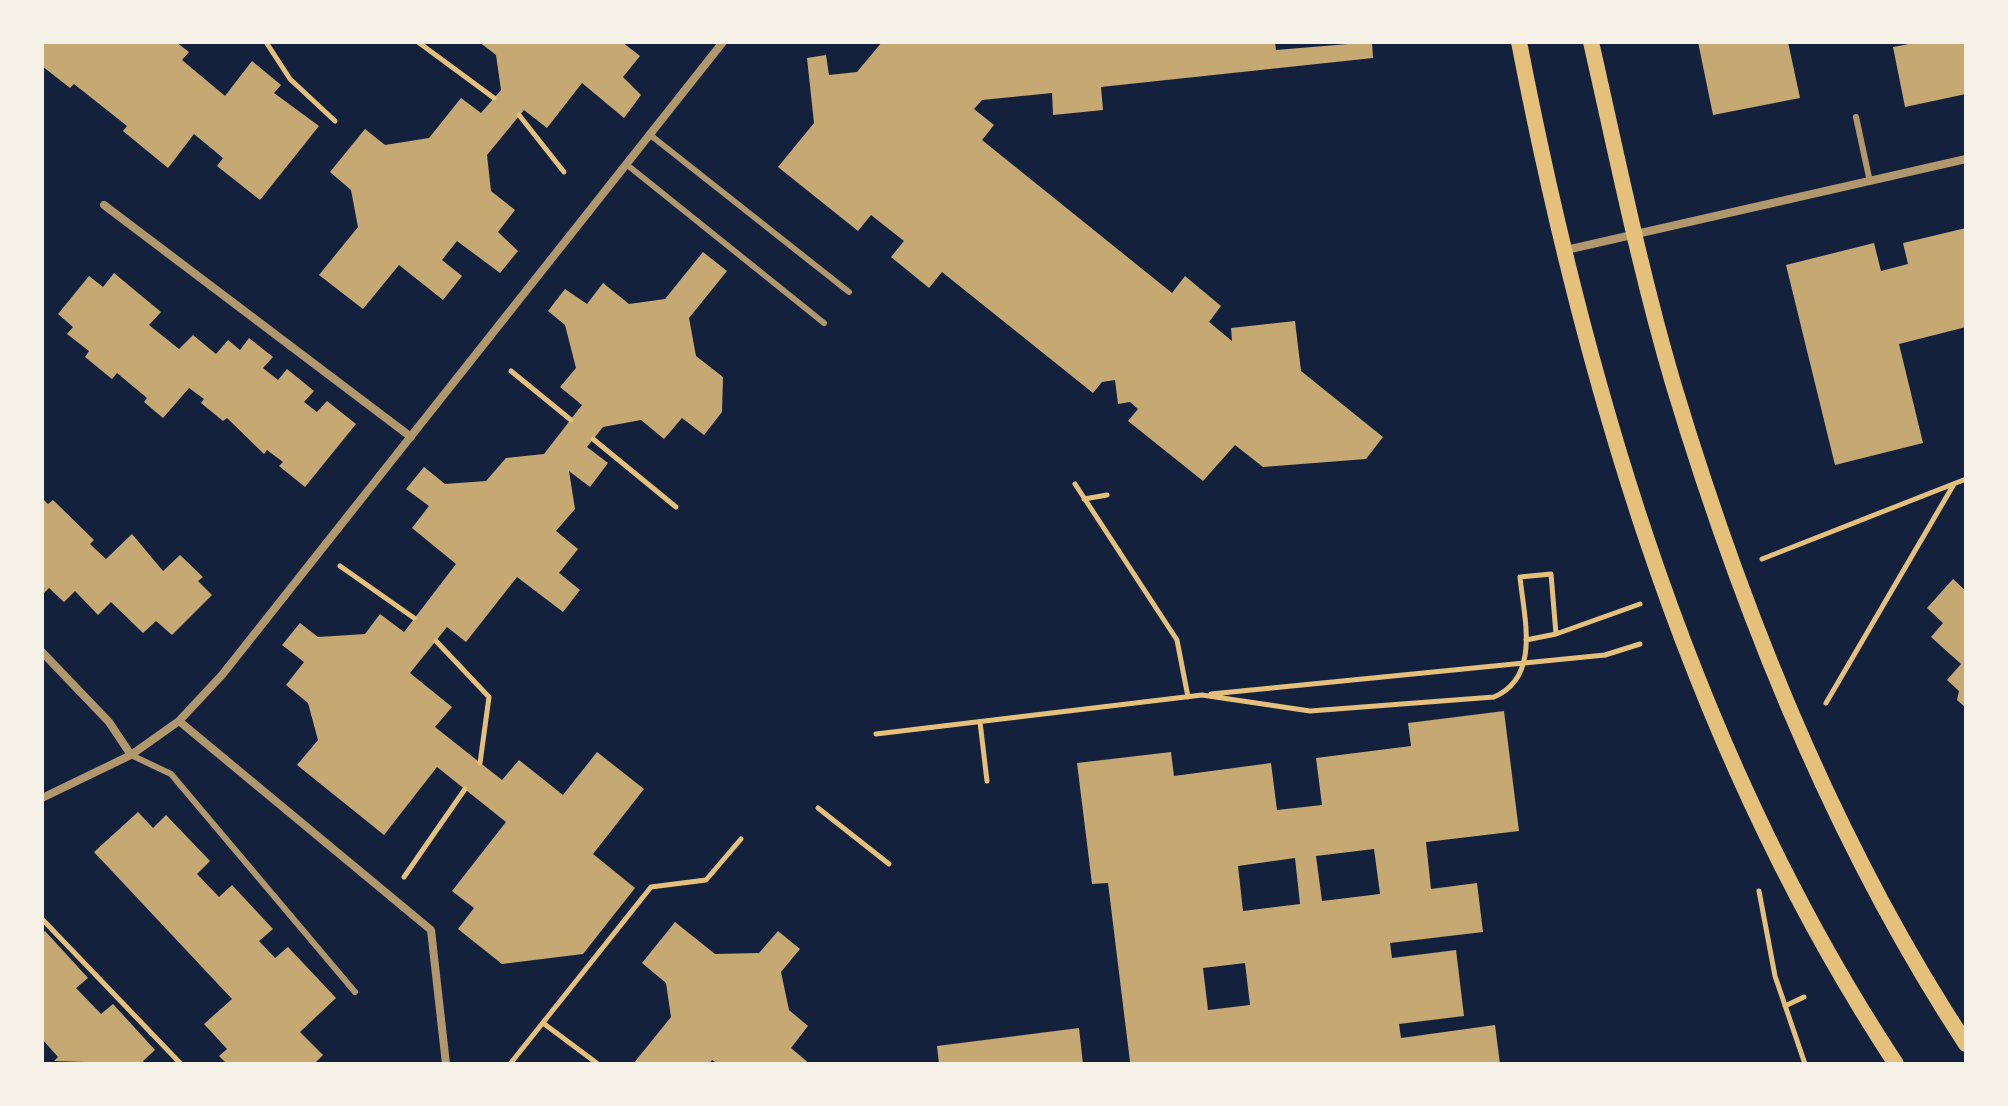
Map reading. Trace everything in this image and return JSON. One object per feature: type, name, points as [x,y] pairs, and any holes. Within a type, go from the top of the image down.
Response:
[{"type":"main road","points":[[1519,42],[1566,250],[1628,484],[1679,629],[1760,821],[1858,1007],[1896,1064]]},
{"type":"main road","points":[[1591,42],[1672,380],[1722,537],[1788,707],[1861,860],[1966,1044]]},
{"type":"street","points":[[42,798],[131,755],[179,721],[222,675],[723,42]]},
{"type":"street","points":[[1566,250],[1966,159]]},
{"type":"street","points":[[104,205],[411,437]]},
{"type":"street","points":[[42,652],[109,722],[131,755]]},
{"type":"street","points":[[179,721],[431,930],[446,1064]]},
{"type":"lane","points":[[1856,117],[1870,182]]},
{"type":"lane","points":[[649,134],[849,292]]},
{"type":"lane","points":[[626,164],[824,323]]},
{"type":"lane","points":[[131,755],[171,774],[355,992]]},
{"type":"path","points":[[266,42],[290,79],[335,121]]},
{"type":"path","points":[[418,42],[494,98]]},
{"type":"path","points":[[519,115],[564,172]]},
{"type":"path","points":[[511,371],[571,420]]},
{"type":"path","points":[[593,439],[676,507]]},
{"type":"path","points":[[1748,564],[1966,479]]},
{"type":"path","points":[[1075,484],[1177,640],[1188,697]]},
{"type":"path","points":[[1826,703],[1954,484]]},
{"type":"path","points":[[1084,499],[1107,495]]},
{"type":"path","points":[[320,551],[414,618]]},
{"type":"path","points":[[1202,695],[1310,711],[1494,697],[1508,692],[1519,677],[1525,661],[1520,577],[1551,574],[1556,634]]},
{"type":"path","points":[[1526,640],[1566,632],[1644,603]]},
{"type":"path","points":[[436,641],[489,697],[480,763]]},
{"type":"path","points":[[876,734],[1202,695],[1605,655],[1640,644]]},
{"type":"path","points":[[980,722],[987,781]]},
{"type":"path","points":[[390,897],[465,789]]},
{"type":"path","points":[[818,808],[889,864]]},
{"type":"path","points":[[510,1064],[651,887],[706,880],[741,839]]},
{"type":"path","points":[[1758,890],[1775,976],[1805,1064]]},
{"type":"path","points":[[42,919],[181,1064]]},
{"type":"path","points":[[1785,1006],[1804,997]]},
{"type":"path","points":[[543,1023],[598,1064]]},
{"type":"building","points":[[42,42],[176,42],[189,52],[182,60],[225,96],[252,61],[281,85],[274,93],[319,126],[260,200],[217,166],[223,158],[194,134],[168,168],[123,131],[127,126],[74,84],[70,88],[42,66]]},
{"type":"building","points":[[479,42],[622,42],[640,56],[623,77],[641,95],[624,118],[582,83],[547,128],[524,110],[487,155],[491,191],[515,210],[498,232],[518,251],[500,273],[457,241],[442,260],[462,276],[443,300],[399,265],[363,309],[319,275],[358,227],[351,190],[330,172],[365,129],[385,145],[429,138],[461,98],[481,113],[501,90],[496,55]]},
{"type":"building","points":[[882,42],[1275,42],[1276,50],[1372,42],[1373,58],[1101,87],[1103,110],[1053,115],[1052,93],[982,100],[974,109],[994,125],[982,140],[1172,293],[1185,276],[1221,306],[1209,322],[1232,341],[1231,328],[1295,321],[1301,371],[1383,437],[1366,459],[1263,467],[1235,445],[1203,481],[1128,421],[1138,409],[1130,402],[1118,404],[1115,380],[1102,382],[1093,393],[942,272],[929,288],[891,257],[904,241],[871,215],[858,231],[778,167],[814,123],[807,58],[826,55],[829,75],[857,72]]},
{"type":"building","points":[[1698,42],[1788,42],[1800,98],[1713,115]]},
{"type":"building","points":[[1919,42],[1966,42],[1966,94],[1905,107],[1893,47]]},
{"type":"building","points":[[1966,228],[1966,327],[1899,344],[1923,443],[1835,465],[1786,265],[1874,243],[1881,271],[1908,264],[1903,243]]},
{"type":"building","points":[[703,252],[727,271],[689,318],[696,356],[723,377],[722,412],[704,435],[682,418],[664,439],[641,420],[603,427],[587,447],[608,463],[590,487],[569,471],[575,509],[556,531],[578,549],[559,573],[580,590],[563,612],[517,577],[466,642],[447,627],[410,673],[452,707],[435,727],[502,780],[519,760],[563,795],[597,752],[644,789],[593,854],[635,888],[583,954],[502,964],[458,929],[474,908],[452,891],[506,822],[437,767],[384,835],[297,765],[318,740],[308,703],[286,685],[304,662],[282,645],[300,623],[318,637],[365,634],[380,614],[404,632],[456,564],[412,528],[429,506],[406,489],[424,467],[445,484],[486,481],[506,458],[544,454],[582,405],[560,387],[576,368],[565,325],[548,311],[565,289],[587,304],[603,283],[629,304],[665,299]]},
{"type":"building","points":[[114,273],[161,312],[149,325],[179,349],[193,335],[216,354],[228,340],[240,350],[249,338],[273,357],[263,368],[278,380],[287,369],[314,391],[304,402],[317,412],[327,401],[356,424],[305,487],[279,466],[283,462],[267,450],[264,454],[227,418],[223,421],[201,403],[204,399],[189,388],[163,418],[144,402],[147,398],[117,373],[112,379],[85,357],[89,351],[67,334],[73,327],[58,314],[89,276],[103,287]]},
{"type":"building","points":[[42,498],[48,504],[53,500],[94,540],[90,544],[106,559],[132,534],[163,571],[180,555],[203,577],[198,581],[212,595],[172,635],[156,621],[143,633],[111,602],[98,615],[75,591],[64,602],[49,588],[42,595]]},
{"type":"building","points":[[1953,579],[1966,591],[1966,708],[1957,700],[1959,691],[1947,680],[1961,664],[1931,637],[1943,623],[1927,608]]},
{"type":"building","points":[[1504,711],[1519,831],[1426,842],[1431,889],[1477,883],[1483,932],[1390,943],[1392,958],[1456,950],[1464,1016],[1399,1024],[1401,1038],[1495,1025],[1500,1064],[1130,1062],[1108,883],[1092,884],[1077,763],[1171,752],[1174,776],[1271,763],[1277,810],[1322,805],[1316,758],[1411,746],[1408,723]],"holes":[[[1374,849],[1380,894],[1322,901],[1316,856]],[[1295,858],[1300,904],[1243,911],[1238,866]],[[1245,963],[1250,1005],[1208,1010],[1203,968]]]},
{"type":"building","points":[[138,812],[153,828],[166,815],[210,861],[197,874],[219,897],[232,885],[273,929],[259,941],[275,958],[288,947],[336,998],[300,1032],[323,1055],[314,1064],[227,1064],[219,1056],[227,1049],[204,1024],[232,999],[94,852]]},
{"type":"building","points":[[675,922],[715,954],[759,953],[778,931],[800,949],[781,972],[789,1010],[808,1026],[791,1048],[810,1064],[718,1064],[712,1060],[709,1064],[633,1064],[671,1017],[666,983],[642,963]]},
{"type":"building","points":[[45,931],[88,978],[76,988],[101,1014],[113,1004],[155,1050],[143,1061],[146,1064],[54,1061],[58,1057],[42,1039],[42,934]]},
{"type":"building","points":[[1079,1028],[1083,1064],[939,1064],[937,1046]]}]
